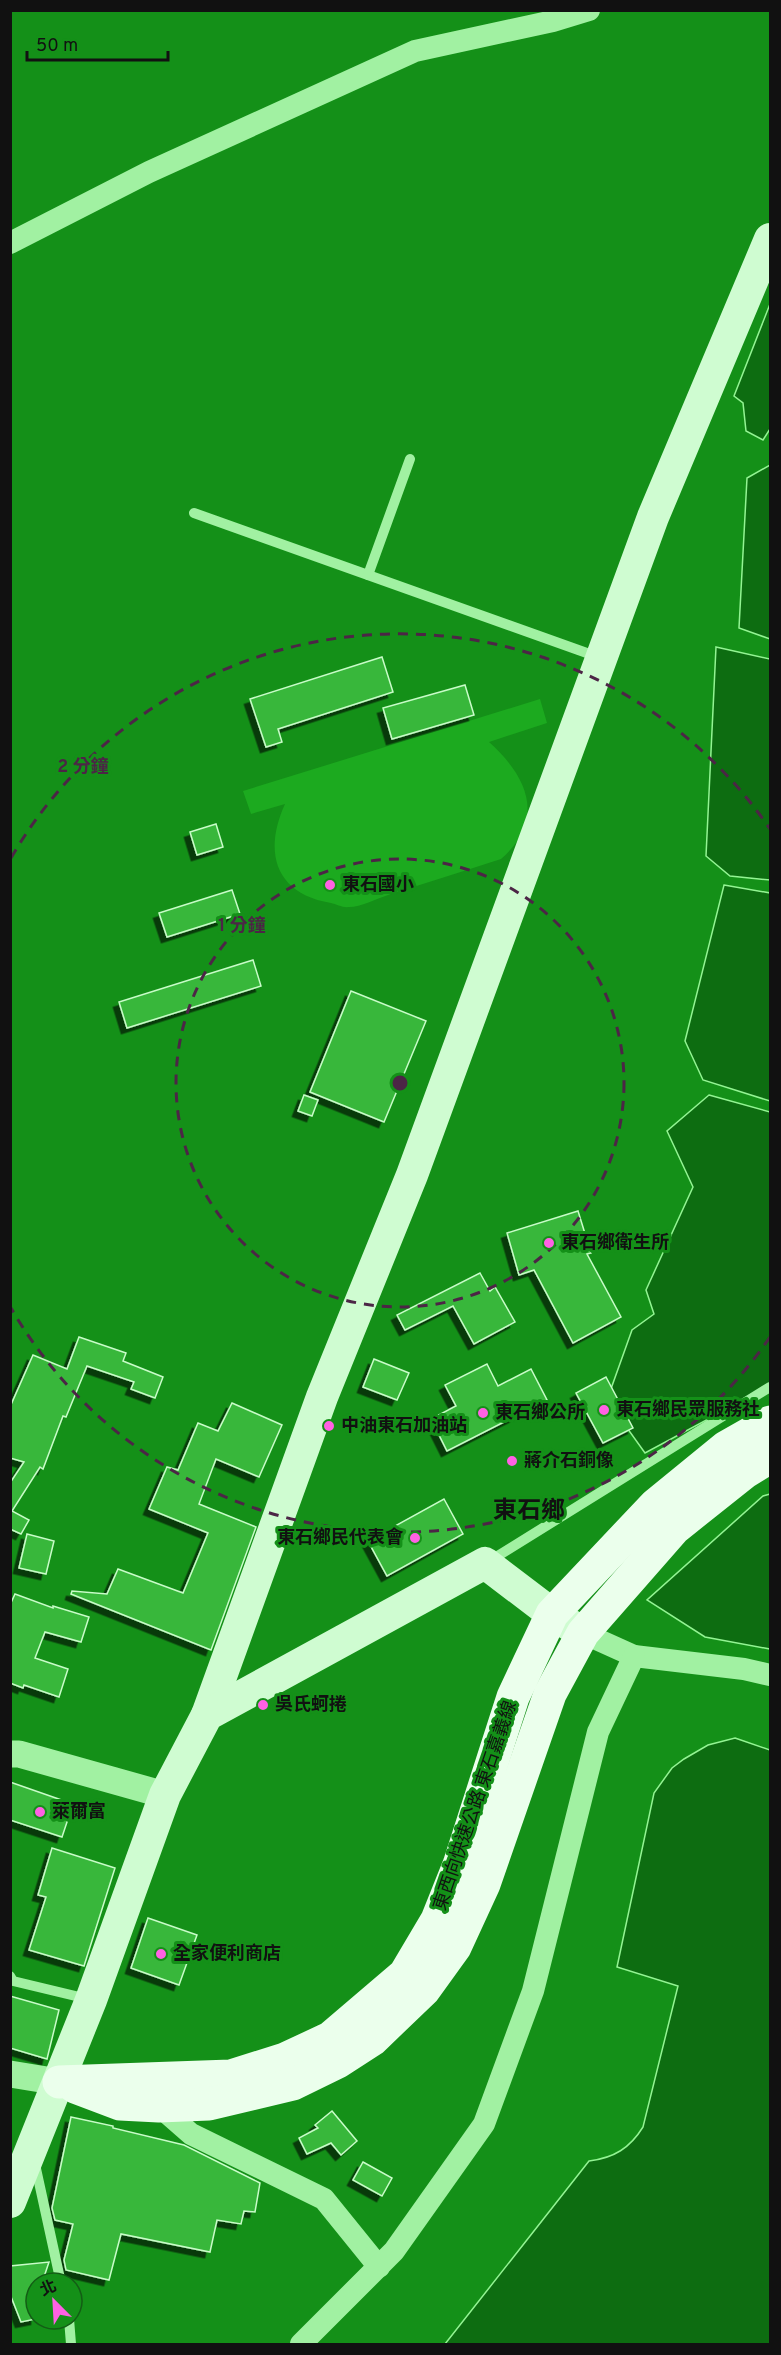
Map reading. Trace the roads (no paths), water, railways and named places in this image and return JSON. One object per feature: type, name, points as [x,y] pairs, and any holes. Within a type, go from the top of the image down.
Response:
[{"type":"main road","points":[[11,2201],[91,2000],[165,1795],[207,1715],[322,1397],[412,1175],[653,517],[771,239]]},
{"type":"main road","name":"東西向快速公路 東石嘉義線","points":[[159,2093],[231,2076],[285,2059],[330,2038],[405,1974],[437,1920],[513,1697],[552,1614],[655,1505],[726,1448],[771,1422]]},
{"type":"main road","name":"東西向快速公路 東石嘉義線","points":[[59,2082],[159,2093],[209,2104],[294,2084],[338,2062],[372,2040],[424,1990],[455,1947],[484,1884],[550,1694],[583,1633],[675,1528],[744,1473],[771,1456]]},
{"type":"main road","points":[[207,1715],[485,1563],[552,1614],[583,1633]]},
{"type":"street","points":[[10,243],[149,172],[415,51],[553,21],[589,10]]},
{"type":"street","points":[[583,1633],[634,1656],[744,1669],[771,1675]]},
{"type":"street","points":[[301,2344],[394,2251],[484,2124],[533,1991],[598,1732],[634,1656]]},
{"type":"street","points":[[10,1754],[19,1754],[165,1795]]},
{"type":"street","points":[[10,2074],[59,2082]]},
{"type":"street","points":[[159,2093],[191,2134],[324,2199],[379,2267]]},
{"type":"lane","points":[[368,575],[410,459]]},
{"type":"lane","points":[[194,513],[601,658]]},
{"type":"lane","points":[[485,1563],[771,1387]]},
{"type":"lane","points":[[10,1976],[13,1981],[91,2000]]},
{"type":"lane","points":[[32,2149],[58,2271]]},
{"type":"place","name":"東石國小","points":[[330,885]]},
{"type":"place","name":"東石鄉衛生所","points":[[549,1243]]},
{"type":"place","name":"東石鄉民眾服務社","points":[[604,1410]]},
{"type":"place","name":"東石鄉公所","points":[[483,1413]]},
{"type":"place","name":"中油東石加油站","points":[[329,1426]]},
{"type":"place","name":"蔣介石銅像","points":[[512,1461]]},
{"type":"place","name":"東石鄉民代表會","points":[[415,1538]]},
{"type":"place","name":"吳氏蚵捲","points":[[263,1705]]},
{"type":"place","name":"萊爾富","points":[[40,1812]]},
{"type":"place","name":"全家便利商店","points":[[161,1954]]},
{"type":"district","name":"東石鄉","points":[[529,1512]]}]
